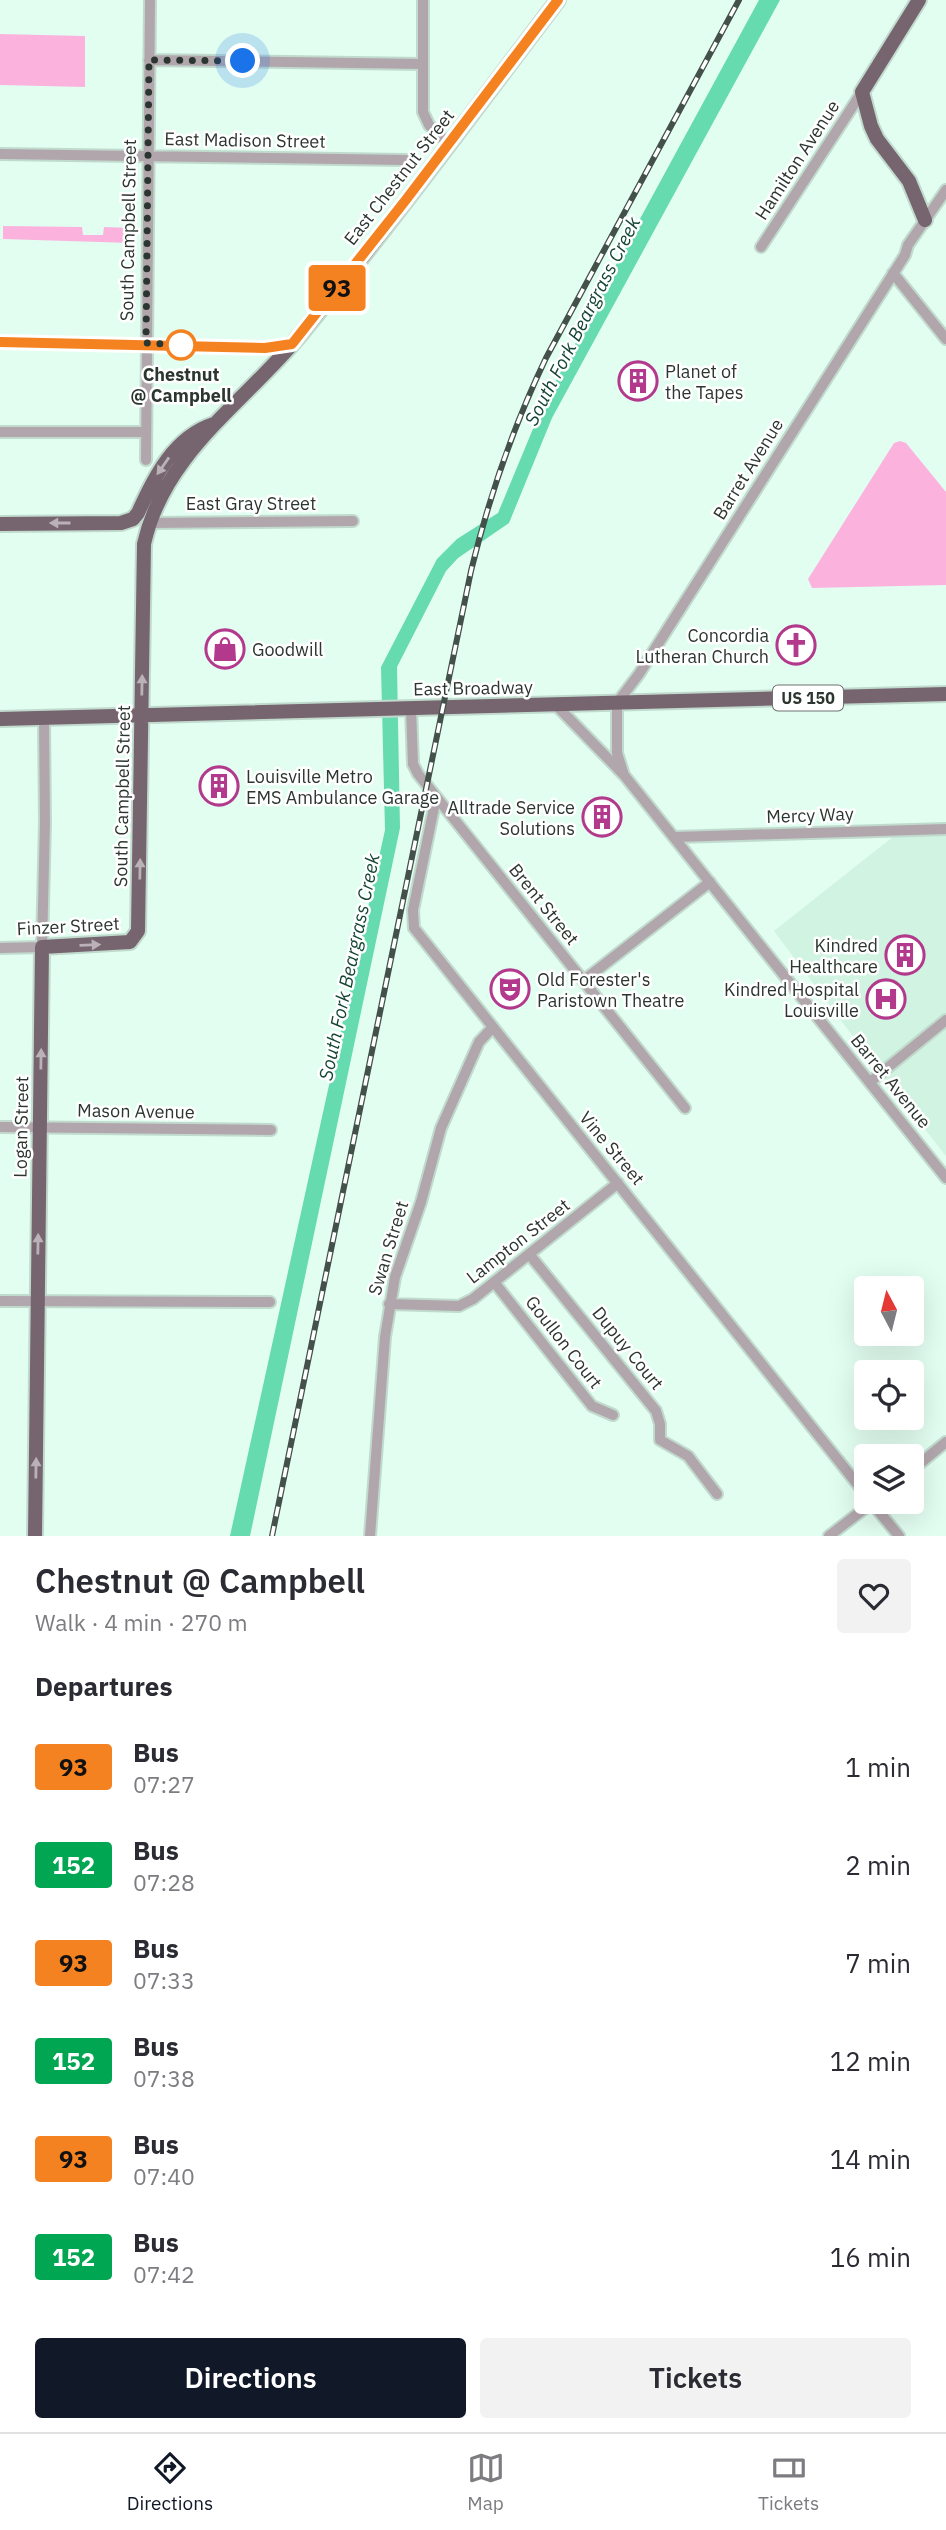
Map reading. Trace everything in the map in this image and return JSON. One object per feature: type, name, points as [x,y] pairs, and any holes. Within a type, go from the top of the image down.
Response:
[{"type":"main road","name":"East Chestnut Street","points":[[214,424],[240,401],[292,344],[558,0]]},
{"type":"main road","points":[[919,0],[862,92],[877,139],[909,181],[925,220]]},
{"type":"main road","points":[[0,524],[121,523],[133,519],[160,469],[197,429],[214,424]]},
{"type":"main road","name":"South Campbell Street","points":[[135,936],[139,921],[144,544],[149,523],[171,477],[214,424]]},
{"type":"main road","name":"South Campbell Street","points":[[121,523],[131,527],[135,534],[135,644],[143,655]]},
{"type":"main road","name":"East Broadway","points":[[0,719],[946,694]]},
{"type":"main road","name":"Finzer Street","points":[[42,947],[117,944],[130,942],[135,936]]},
{"type":"main road","name":"Logan Street","points":[[35,1536],[42,947]]},
{"type":"street","name":"South Campbell Street","points":[[146,460],[150,0]]},
{"type":"street","points":[[423,0],[425,119],[449,144]]},
{"type":"street","points":[[149,60],[422,64]]},
{"type":"street","name":"Hamilton Avenue","points":[[761,247],[862,92]]},
{"type":"street","name":"East Madison Street","points":[[0,154],[406,160]]},
{"type":"street","name":"Barret Avenue","points":[[624,775],[617,753],[617,703],[639,674],[946,190]]},
{"type":"street","points":[[893,273],[946,339]]},
{"type":"street","points":[[0,342],[146,343],[265,348],[292,344]]},
{"type":"street","points":[[0,432],[146,432]]},
{"type":"street","name":"East Gray Street","points":[[149,523],[352,521]]},
{"type":"street","name":"Barret Avenue","points":[[556,705],[624,775],[946,1178]]},
{"type":"street","name":"Brent Street","points":[[405,709],[413,764],[436,798],[685,1108]]},
{"type":"street","name":"Logan Street","points":[[42,947],[44,718]]},
{"type":"street","name":"Vine Street","points":[[436,798],[412,923],[492,1028],[854,1480]]},
{"type":"street","name":"Mercy Way","points":[[675,837],[946,829]]},
{"type":"street","points":[[583,981],[710,882]]},
{"type":"street","name":"Finzer Street","points":[[0,948],[42,947]]},
{"type":"street","points":[[870,1083],[946,1020]]},
{"type":"street","name":"Swan Street","points":[[370,1536],[389,1304],[395,1277],[421,1202],[441,1128],[479,1042],[492,1028]]},
{"type":"street","name":"Mason Avenue","points":[[0,1127],[271,1130]]},
{"type":"street","name":"Lampton Street","points":[[389,1304],[459,1306],[494,1282],[618,1183]]},
{"type":"street","name":"Dupuy Court","points":[[529,1254],[656,1411],[660,1424],[660,1440],[688,1456],[717,1494]]},
{"type":"street","name":"Goullon Court","points":[[494,1282],[592,1406],[613,1415]]},
{"type":"street","points":[[0,1301],[270,1302]]},
{"type":"street","points":[[924,1460],[946,1442]]},
{"type":"street","points":[[830,1536],[857,1514]]},
{"type":"street","points":[[882,1514],[899,1536]]},
{"type":"shaded area","name":"South Fork Beargrass Creek","points":[[759,0],[780,0],[552,418],[509,523],[458,558],[446,571],[397,667],[400,828],[250,1536],[230,1536],[385,830],[381,667],[437,559],[457,539],[498,513],[540,412],[635,228]]},
{"type":"shaded area","points":[[0,34],[85,36],[85,87],[0,85]]},
{"type":"shaded area","points":[[3,226],[82,227],[83,235],[103,235],[104,227],[132,228],[131,243],[3,239]]},
{"type":"shaded area","points":[[894,443],[906,443],[946,492],[946,585],[812,588],[808,579]]},
{"type":"shaded area","name":"Kindred Hospital Louisville","points":[[946,834],[946,1156],[774,931],[894,836]]},
{"type":"railway","points":[[272,1536],[471,571],[486,516],[513,436],[546,358],[739,0]]},
{"type":"bus line","name":"93","points":[[0,342],[146,343],[265,348],[292,344],[558,0]]},
{"type":"place","name":"Chestnut @ Campbell","points":[[181,345]]},
{"type":"place","name":"Planet of the Tapes","points":[[638,381]]},
{"type":"place","name":"Concordia Lutheran Church","points":[[796,645]]},
{"type":"place","name":"Goodwill","points":[[225,649]]},
{"type":"place","name":"Louisville Metro EMS Ambulance Garage","points":[[219,786]]},
{"type":"place","name":"Alltrade Service Solutions","points":[[602,817]]},
{"type":"place","name":"Kindred Healthcare","points":[[905,955]]},
{"type":"place","name":"Old Forester's Paristown Theatre","points":[[510,989]]},
{"type":"place","name":"Kindred Hospital Louisville","points":[[886,999]]},
{"type":"route","points":[[181,345],[146,343],[149,60],[243,61]]}]
